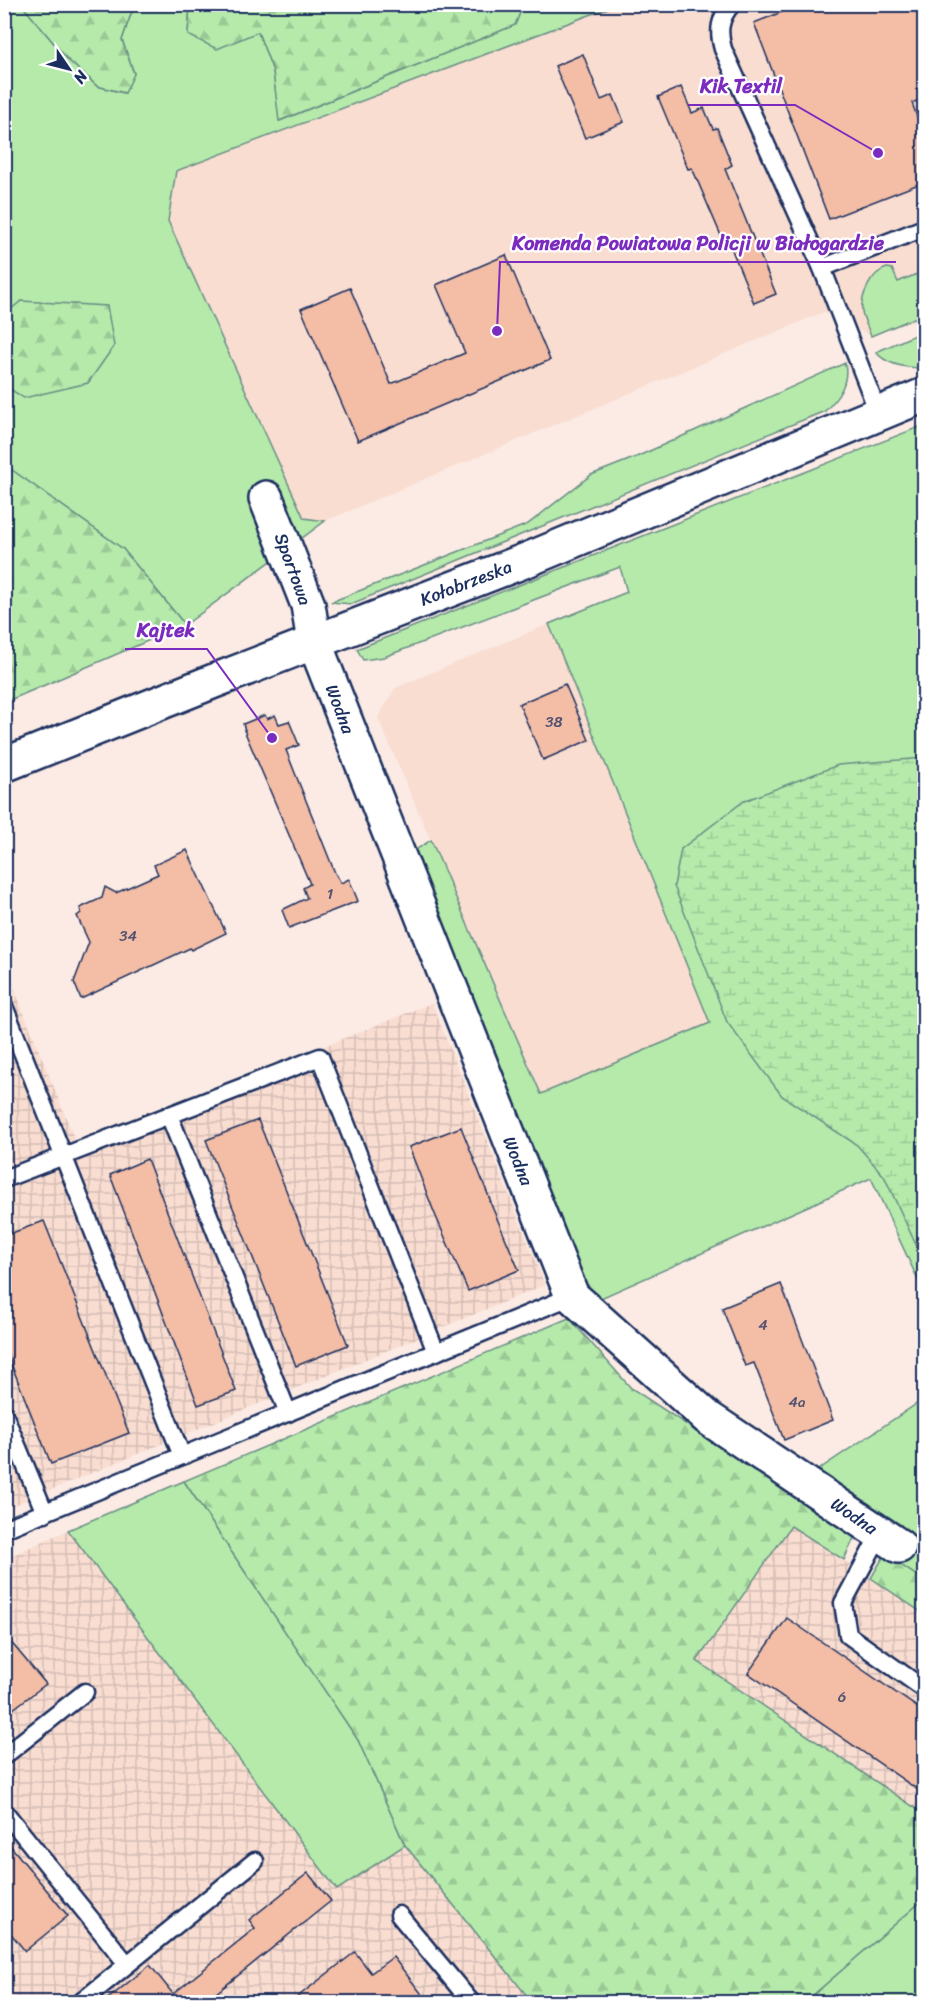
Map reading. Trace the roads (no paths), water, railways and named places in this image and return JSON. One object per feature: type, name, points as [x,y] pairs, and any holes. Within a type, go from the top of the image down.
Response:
[{"type":"street","name":"Kołobrzeska","points":[[4,765],[529,559],[924,395]]},
{"type":"street","name":"Sportowa","points":[[266,498],[308,605],[314,642]]},
{"type":"street","name":"Wodna","points":[[314,642],[572,1296],[708,1418],[890,1540]]},
{"type":"lane","points":[[732,4],[721,20],[723,49],[822,268],[879,415]]},
{"type":"lane","points":[[822,268],[924,228]]},
{"type":"lane","points":[[4,1006],[65,1155],[182,1456]]},
{"type":"lane","points":[[4,1179],[320,1057],[436,1352]]},
{"type":"lane","points":[[170,1115],[288,1413]]},
{"type":"lane","points":[[4,1529],[572,1296]]},
{"type":"lane","points":[[4,1414],[45,1513]]},
{"type":"lane","points":[[890,1540],[843,1602],[848,1635],[924,1689]]},
{"type":"lane","points":[[4,1756],[85,1692]]},
{"type":"lane","points":[[4,1811],[127,1964]]},
{"type":"lane","points":[[81,2002],[255,1861]]},
{"type":"lane","points":[[399,1915],[471,2002]]},
{"type":"place","name":"Kik Textil","points":[[878,153]]},
{"type":"place","name":"Komenda Powiatowa Policji w Białogardzie","points":[[497,331]]},
{"type":"place","name":"Kajtek","points":[[272,738]]}]
